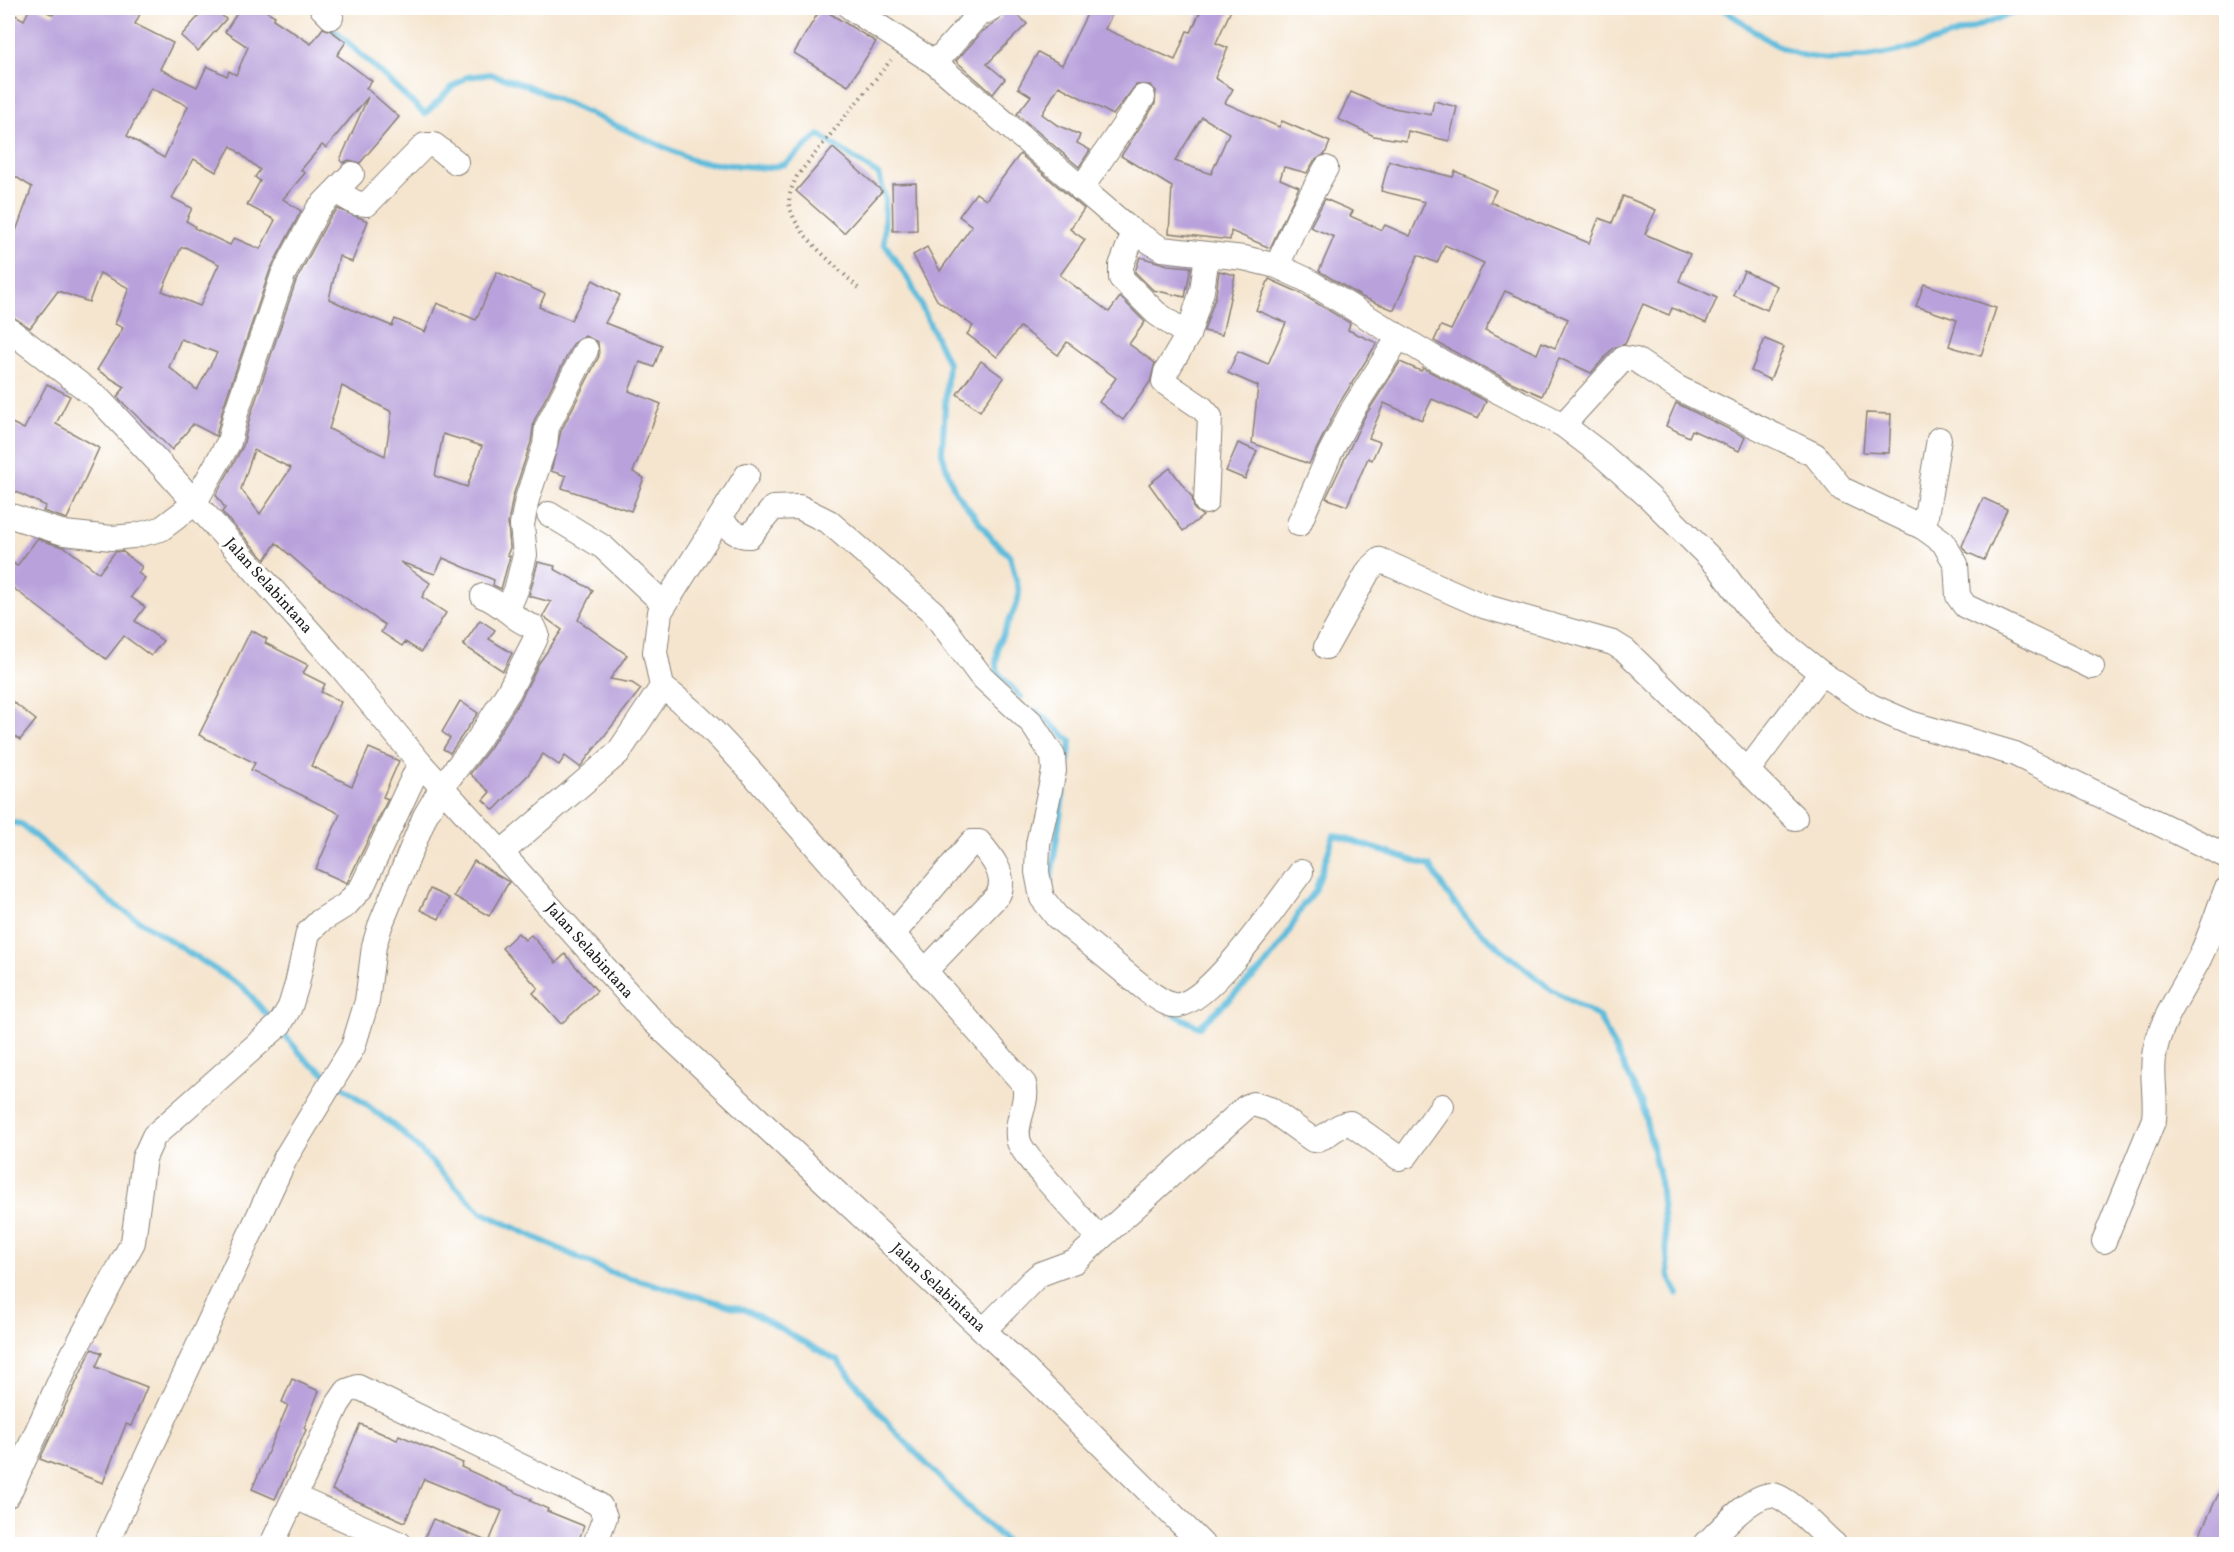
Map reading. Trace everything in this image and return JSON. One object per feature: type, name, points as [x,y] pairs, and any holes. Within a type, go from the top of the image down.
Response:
[{"type":"street","points":[[851,8],[934,63],[1081,189],[1134,232],[1162,249],[1244,258],[1277,266],[1305,279],[1399,337],[1563,425],[1608,460],[1650,498],[1719,567],[1748,607],[1785,644],[1821,673],[1871,706],[1910,723],[2015,754],[2226,856]]},
{"type":"street","points":[[934,63],[977,16],[992,8]]},
{"type":"street","points":[[1081,189],[1143,97]]},
{"type":"street","points":[[8,515],[64,533],[112,538],[133,536],[161,529],[194,504],[229,442],[236,413],[283,275],[318,209],[344,183],[357,203],[367,204],[425,145],[434,145],[456,162]]},
{"type":"street","points":[[1277,266],[1300,215],[1326,168]]},
{"type":"street","points":[[1134,232],[1120,269],[1122,281],[1156,314],[1188,335]]},
{"type":"street","points":[[1206,502],[1210,417],[1202,408],[1167,385],[1164,378],[1188,335],[1202,291],[1207,255]]},
{"type":"street","name":"Jalan Selabintana","points":[[8,329],[99,399],[341,667],[420,763],[651,1019],[984,1330],[1202,1545]]},
{"type":"street","points":[[1299,524],[1329,453],[1353,409],[1399,337]]},
{"type":"street","points":[[508,609],[524,561],[524,513],[530,486],[545,445],[547,427],[586,350]]},
{"type":"street","points":[[1563,425],[1624,358],[1629,358],[1684,392],[1815,455],[1842,489],[1924,528],[1950,551],[1956,564],[1958,596],[1965,606],[2092,667]]},
{"type":"street","points":[[1924,528],[1939,438]]},
{"type":"street","points":[[502,852],[618,753],[662,687],[655,636],[664,604],[747,475]]},
{"type":"street","points":[[720,520],[733,532],[746,537],[753,534],[772,508],[799,507],[829,522],[933,612],[949,630],[961,653],[980,675],[1031,722],[1053,756],[1054,771],[1038,844],[1037,872],[1042,898],[1057,917],[1150,993],[1165,1002],[1179,1005],[1194,998],[1216,981],[1301,872]]},
{"type":"street","points":[[549,514],[603,547],[664,604]]},
{"type":"street","points":[[1326,647],[1372,564],[1383,561],[1484,606],[1613,643],[1626,651],[1795,818]]},
{"type":"street","points":[[106,1545],[286,1157],[353,1047],[367,1001],[374,946],[380,926],[425,816],[442,787],[478,740],[535,640],[537,630],[518,619],[497,601],[483,596]]},
{"type":"street","points":[[1748,770],[1821,673]]},
{"type":"street","points":[[662,687],[684,703],[714,731],[894,933],[1024,1084],[1026,1091],[1019,1118],[1019,1143],[1099,1238]]},
{"type":"street","points":[[8,1495],[68,1363],[133,1242],[144,1158],[154,1136],[280,1024],[290,1007],[308,933],[320,921],[346,905],[362,887],[420,763]]},
{"type":"street","points":[[894,933],[972,842],[979,842],[1002,879],[1002,887],[998,895],[926,970]]},
{"type":"street","points":[[2104,1241],[2154,1119],[2156,1102],[2152,1075],[2155,1049],[2169,1015],[2200,956],[2226,890]]},
{"type":"street","points":[[984,1330],[1040,1274],[1075,1261],[1238,1114],[1253,1104],[1270,1109],[1313,1140],[1320,1139],[1340,1125],[1350,1123],[1399,1158],[1406,1156],[1442,1106]]},
{"type":"street","points":[[272,1545],[338,1404],[347,1391],[358,1387],[595,1502],[604,1511],[605,1517],[595,1545]]},
{"type":"street","points":[[1706,1545],[1731,1518],[1762,1497],[1773,1495],[1786,1501],[1834,1545]]},
{"type":"street","points":[[295,1497],[400,1545]]},
{"type":"path","points":[[858,288],[803,231],[790,211],[789,192],[797,176],[905,44]]},
{"type":"building","points":[[30,8],[39,8],[53,15],[57,8],[143,8],[135,24],[173,43],[160,69],[197,87],[207,66],[227,76],[229,71],[236,75],[248,47],[225,32],[240,8],[261,8],[275,16],[273,19],[311,44],[323,28],[346,42],[337,55],[372,81],[366,88],[399,117],[360,163],[349,160],[343,163],[340,160],[368,97],[326,148],[322,145],[301,170],[305,173],[283,199],[301,211],[270,270],[223,408],[216,436],[193,424],[172,450],[117,397],[125,387],[97,370],[123,328],[115,324],[129,288],[100,273],[89,302],[58,291],[30,328],[8,314],[8,253],[32,187],[8,172],[8,11],[24,20]],"holes":[[[151,88],[188,106],[164,158],[127,136]],[[231,146],[260,170],[255,177],[260,181],[247,205],[275,220],[260,249],[234,238],[230,245],[194,228],[195,226],[186,221],[192,208],[172,198],[194,159],[216,172]],[[185,247],[219,264],[200,306],[162,291],[181,248]],[[181,339],[217,353],[197,390],[169,367]]]},
{"type":"building","points":[[206,8],[213,8],[226,19],[198,51],[181,36]]},
{"type":"building","points":[[821,8],[876,42],[848,86],[794,53]]},
{"type":"building","points":[[1011,8],[1027,24],[987,64],[1005,79],[993,94],[956,61],[982,32],[999,20],[1006,9]]},
{"type":"building","points":[[1090,8],[1115,8],[1105,29],[1175,60],[1187,31],[1191,32],[1202,8],[1232,8],[1216,43],[1228,48],[1215,78],[1233,89],[1225,103],[1279,127],[1282,121],[1330,142],[1325,154],[1314,161],[1307,173],[1284,167],[1280,179],[1299,187],[1270,248],[1231,231],[1230,240],[1169,233],[1172,187],[1121,156],[1155,104],[1156,91],[1150,85],[1136,85],[1113,115],[1059,86],[1042,114],[1057,125],[1080,135],[1077,143],[1090,150],[1079,167],[1017,114],[1031,96],[1018,88],[1038,52],[1062,65]],"holes":[[[1202,117],[1229,133],[1211,174],[1175,161]]]},
{"type":"building","points":[[1351,92],[1383,106],[1431,115],[1434,101],[1457,107],[1449,141],[1408,131],[1406,141],[1374,136],[1338,119]]},
{"type":"building","points":[[833,148],[882,191],[844,233],[796,191]]},
{"type":"building","points":[[1020,154],[1084,209],[1070,229],[1085,240],[1060,275],[1109,312],[1120,297],[1145,322],[1129,344],[1155,363],[1150,382],[1123,420],[1099,402],[1116,378],[1067,342],[1058,355],[1020,327],[997,357],[967,334],[973,326],[937,300],[913,255],[927,247],[940,271],[972,226],[959,216],[976,193],[986,200]]},
{"type":"building","points":[[1389,161],[1453,177],[1455,171],[1496,190],[1490,202],[1589,243],[1599,218],[1612,223],[1623,196],[1656,210],[1645,234],[1690,254],[1679,281],[1717,298],[1706,323],[1672,308],[1669,315],[1643,304],[1625,344],[1613,348],[1591,373],[1559,358],[1542,396],[1434,341],[1441,326],[1451,330],[1484,263],[1445,245],[1437,263],[1418,255],[1394,310],[1362,297],[1319,271],[1334,237],[1310,227],[1325,199],[1353,211],[1350,216],[1382,230],[1385,225],[1410,236],[1425,202],[1381,191]],"holes":[[[1505,291],[1568,319],[1555,348],[1542,342],[1537,354],[1485,330]]]},
{"type":"building","points":[[916,183],[917,230],[893,231],[892,184]]},
{"type":"building","points":[[338,209],[368,221],[352,262],[339,256],[329,299],[392,326],[395,319],[425,332],[437,303],[476,320],[497,272],[545,294],[539,307],[571,320],[593,280],[620,295],[605,323],[662,345],[654,367],[640,362],[629,391],[661,404],[633,472],[644,478],[631,511],[562,488],[566,476],[551,471],[561,431],[599,356],[598,342],[585,336],[573,344],[534,421],[531,442],[513,496],[508,523],[510,548],[507,555],[510,556],[501,589],[493,585],[494,580],[443,558],[435,574],[400,562],[430,583],[422,597],[446,613],[421,652],[405,642],[402,646],[381,632],[385,625],[315,577],[276,543],[265,560],[222,512],[225,508],[216,495],[243,446],[250,417],[296,281],[330,217]],"holes":[[[342,386],[392,412],[385,456],[329,429]],[[443,434],[482,446],[467,487],[435,476]],[[254,450],[291,468],[260,514],[241,489]]]},
{"type":"building","points":[[1140,257],[1168,265],[1191,267],[1185,297],[1153,290],[1135,272]]},
{"type":"building","points":[[1219,271],[1235,275],[1222,335],[1204,331],[1216,295]]},
{"type":"building","points":[[1744,271],[1777,286],[1767,310],[1733,295]]},
{"type":"building","points":[[1269,279],[1298,292],[1350,323],[1348,330],[1377,343],[1340,402],[1309,464],[1252,443],[1258,386],[1228,373],[1238,351],[1268,364],[1286,323],[1256,310]]},
{"type":"building","points":[[1924,284],[1996,308],[1981,356],[1949,346],[1957,320],[1916,306]]},
{"type":"building","points":[[1765,339],[1784,347],[1770,380],[1751,371]]},
{"type":"building","points":[[981,361],[1004,378],[980,411],[957,394]]},
{"type":"building","points":[[1400,362],[1421,371],[1423,368],[1486,401],[1478,419],[1432,399],[1422,420],[1384,403],[1369,438],[1380,442],[1372,460],[1368,458],[1347,506],[1326,498],[1365,416]]},
{"type":"building","points":[[47,384],[70,396],[56,424],[99,448],[67,519],[43,511],[46,506],[8,488],[8,421],[24,429]]},
{"type":"building","points":[[1676,403],[1745,437],[1739,451],[1692,430],[1689,437],[1666,426]]},
{"type":"building","points":[[1866,413],[1891,414],[1889,453],[1863,452]]},
{"type":"building","points":[[1238,443],[1257,451],[1245,479],[1226,471]]},
{"type":"building","points":[[1170,468],[1192,497],[1194,509],[1203,516],[1183,531],[1149,484]]},
{"type":"building","points":[[1983,498],[2007,509],[1984,560],[1966,552],[1962,546]]},
{"type":"building","points":[[37,539],[66,548],[99,573],[115,552],[122,551],[142,567],[138,573],[145,578],[131,597],[145,607],[135,621],[163,641],[151,656],[124,636],[106,659],[8,584],[8,559],[17,566]]},
{"type":"building","points":[[538,562],[555,566],[554,569],[593,590],[578,620],[627,655],[610,679],[632,683],[641,689],[580,767],[565,756],[559,765],[543,754],[528,775],[494,810],[483,800],[490,792],[470,774],[490,748],[521,699],[539,663],[562,630],[543,616],[551,602],[529,596]]},
{"type":"building","points":[[480,620],[495,630],[489,639],[512,653],[503,671],[463,645]]},
{"type":"building","points":[[251,630],[267,639],[265,643],[308,665],[303,673],[325,684],[321,692],[341,702],[311,766],[352,786],[369,748],[399,761],[383,797],[388,799],[347,883],[316,869],[340,814],[251,770],[255,763],[199,735]]},
{"type":"building","points":[[8,698],[36,720],[20,740],[8,730]]},
{"type":"building","points":[[460,701],[478,713],[450,753],[443,749],[450,738],[442,732]]},
{"type":"building","points":[[474,861],[509,882],[489,916],[454,896]]},
{"type":"building","points":[[430,889],[449,898],[439,919],[420,910]]},
{"type":"building","points":[[518,933],[525,940],[531,935],[556,963],[565,954],[597,991],[561,1024],[533,993],[538,988],[502,948]]},
{"type":"building","points":[[92,1349],[102,1353],[96,1367],[147,1387],[131,1426],[126,1424],[103,1483],[40,1459]]},
{"type":"building","points":[[292,1379],[319,1391],[304,1428],[306,1430],[275,1499],[252,1489],[288,1405],[282,1402]]},
{"type":"building","points":[[360,1424],[397,1440],[399,1435],[463,1463],[461,1467],[531,1499],[530,1501],[548,1509],[547,1511],[584,1526],[577,1545],[437,1545],[424,1539],[433,1519],[489,1542],[502,1511],[424,1479],[405,1522],[332,1490]]},
{"type":"building","points":[[2226,1478],[2226,1545],[2211,1545],[2198,1538]]},
{"type":"waterway","points":[[1721,8],[1766,39],[1795,53],[1822,58],[1851,59],[1881,55],[1943,39],[2026,8]]},
{"type":"waterway","points":[[328,24],[425,114],[451,88],[467,77],[490,74],[526,85],[697,162],[768,168],[785,164],[819,135],[879,175],[885,197],[884,243],[910,282],[948,363],[942,453],[948,473],[955,491],[993,540],[1010,556],[1019,591],[1018,601],[998,645],[996,665],[999,674],[1021,697]]},
{"type":"waterway","points":[[1035,710],[1071,741],[1050,885]]},
{"type":"waterway","points":[[8,822],[21,824],[112,903],[244,988],[274,1023]]},
{"type":"waterway","points":[[1174,1014],[1199,1027],[1263,968],[1285,939],[1303,905],[1315,891],[1334,835],[1430,866],[1448,895],[1471,924],[1549,988],[1599,1017],[1642,1103],[1660,1181],[1669,1276],[1678,1294]]},
{"type":"waterway","points":[[281,1031],[307,1061],[330,1077]]},
{"type":"waterway","points":[[338,1083],[402,1132],[481,1212],[609,1272],[749,1311],[838,1361],[892,1428],[965,1504],[1009,1544]]}]
